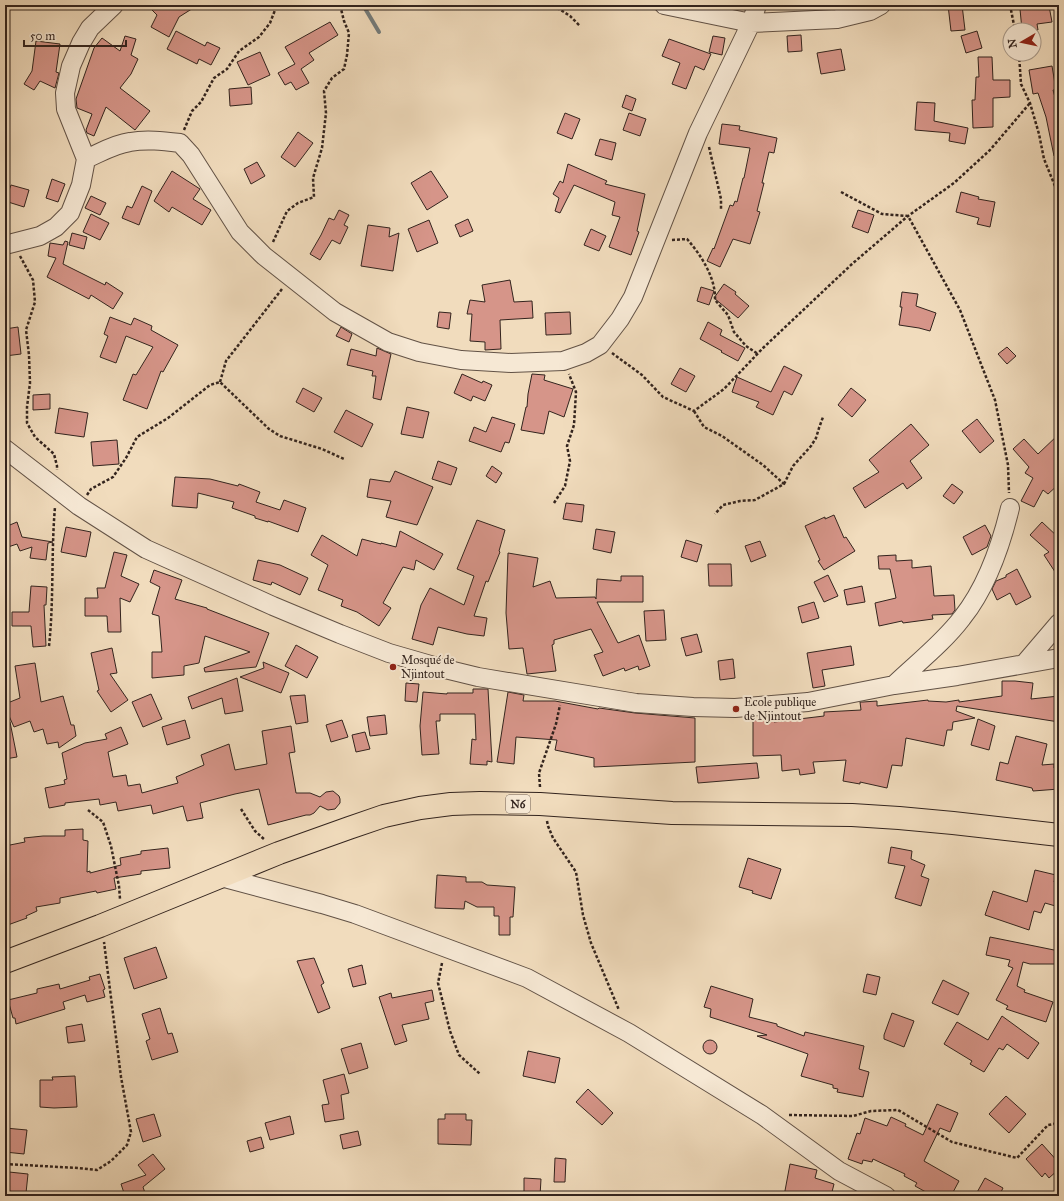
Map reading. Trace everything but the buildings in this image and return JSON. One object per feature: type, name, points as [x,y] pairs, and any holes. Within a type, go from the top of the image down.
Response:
[{"type":"highway","name":"N6","points":[[5,962],[100,926],[279,853],[349,828],[384,816],[420,808],[451,804],[540,804],[672,813],[852,815],[899,818],[1059,835]]},
{"type":"street","points":[[664,5],[751,23],[837,19],[870,11],[882,5]]},
{"type":"street","points":[[86,159],[110,148],[129,142],[153,140],[180,143],[191,155],[240,232],[264,256],[335,312],[388,342],[419,352],[461,360],[511,363],[563,361],[586,353],[600,345],[620,319],[633,297],[698,133],[751,23],[757,5]]},
{"type":"street","points":[[9,244],[40,236],[56,227],[70,212],[81,184],[86,159],[66,109],[65,93],[71,66],[81,43],[90,28],[109,6]]},
{"type":"street","points":[[5,449],[78,506],[146,549],[273,606],[389,653],[440,668],[478,677],[636,703],[735,708],[808,702],[894,685],[957,676],[1059,658]]},
{"type":"street","points":[[894,685],[963,618],[992,565],[1004,534],[1010,508]]},
{"type":"street","points":[[1024,664],[1059,623]]},
{"type":"street","points":[[221,877],[322,904],[445,946],[527,978],[629,1033],[762,1115],[840,1171],[886,1196]]},
{"type":"path","points":[[180,143],[185,126],[192,111],[201,102],[214,78],[227,69],[239,51],[259,36],[270,23],[277,5]]},
{"type":"path","points":[[264,256],[281,227],[287,211],[298,203],[314,197],[313,178],[322,148],[325,120],[324,92],[332,78],[344,70],[347,55],[349,33],[340,5]]},
{"type":"path","points":[[553,5],[570,16],[580,26]]},
{"type":"path","points":[[1010,5],[1013,22]]},
{"type":"path","points":[[1020,62],[1021,84],[1030,103],[1039,134],[1044,159],[1059,196]]},
{"type":"path","points":[[694,411],[724,389],[758,354],[852,264],[908,216],[954,183],[990,150],[1030,103]]},
{"type":"path","points":[[698,133],[707,142],[721,199],[721,210]]},
{"type":"path","points":[[841,192],[882,214],[908,216]]},
{"type":"path","points":[[908,216],[960,310],[995,400],[1008,465],[1010,508]]},
{"type":"path","points":[[659,232],[672,240],[687,239],[694,248],[713,282],[716,292],[715,300],[728,315],[734,332],[746,346],[758,354]]},
{"type":"path","points":[[9,244],[33,280],[35,302],[26,330],[30,383],[27,423],[35,437],[54,454],[57,466],[52,566],[52,620],[49,646]]},
{"type":"path","points":[[220,382],[226,361],[284,286],[292,279]]},
{"type":"path","points":[[600,345],[642,375],[662,397],[694,411],[704,427],[722,436],[763,465],[784,484]]},
{"type":"path","points":[[554,503],[565,486],[569,473],[570,461],[567,446],[574,425],[576,392],[572,379],[563,361]]},
{"type":"path","points":[[220,382],[269,429],[280,436],[322,449],[344,459]]},
{"type":"path","points":[[78,506],[91,489],[113,477],[126,458],[137,437],[168,418],[210,385],[220,382]]},
{"type":"path","points":[[715,514],[723,505],[740,501],[755,500],[784,484],[793,466],[811,446],[816,438],[824,416]]},
{"type":"path","points":[[563,691],[556,724],[539,773],[540,804],[547,817],[548,826],[553,838],[576,872],[583,915],[591,943],[629,1033]]},
{"type":"path","points":[[241,809],[255,831],[279,853]]},
{"type":"path","points":[[88,810],[103,822],[112,846],[120,900],[127,914]]},
{"type":"path","points":[[5,1164],[96,1170],[111,1161],[127,1145],[132,1132],[121,1078],[103,937],[100,926]]},
{"type":"path","points":[[445,946],[438,983],[450,1031],[459,1055],[480,1074]]},
{"type":"path","points":[[762,1115],[853,1116],[871,1111],[898,1110],[952,1142],[1017,1158],[1048,1125],[1059,1123]]},
{"type":"waterway","points":[[363,5],[379,32]]},
{"type":"place","name":"Mosqué de Njintout","points":[[393,667]]},
{"type":"place","name":"Ecole publique de Njintout","points":[[736,709]]}]
